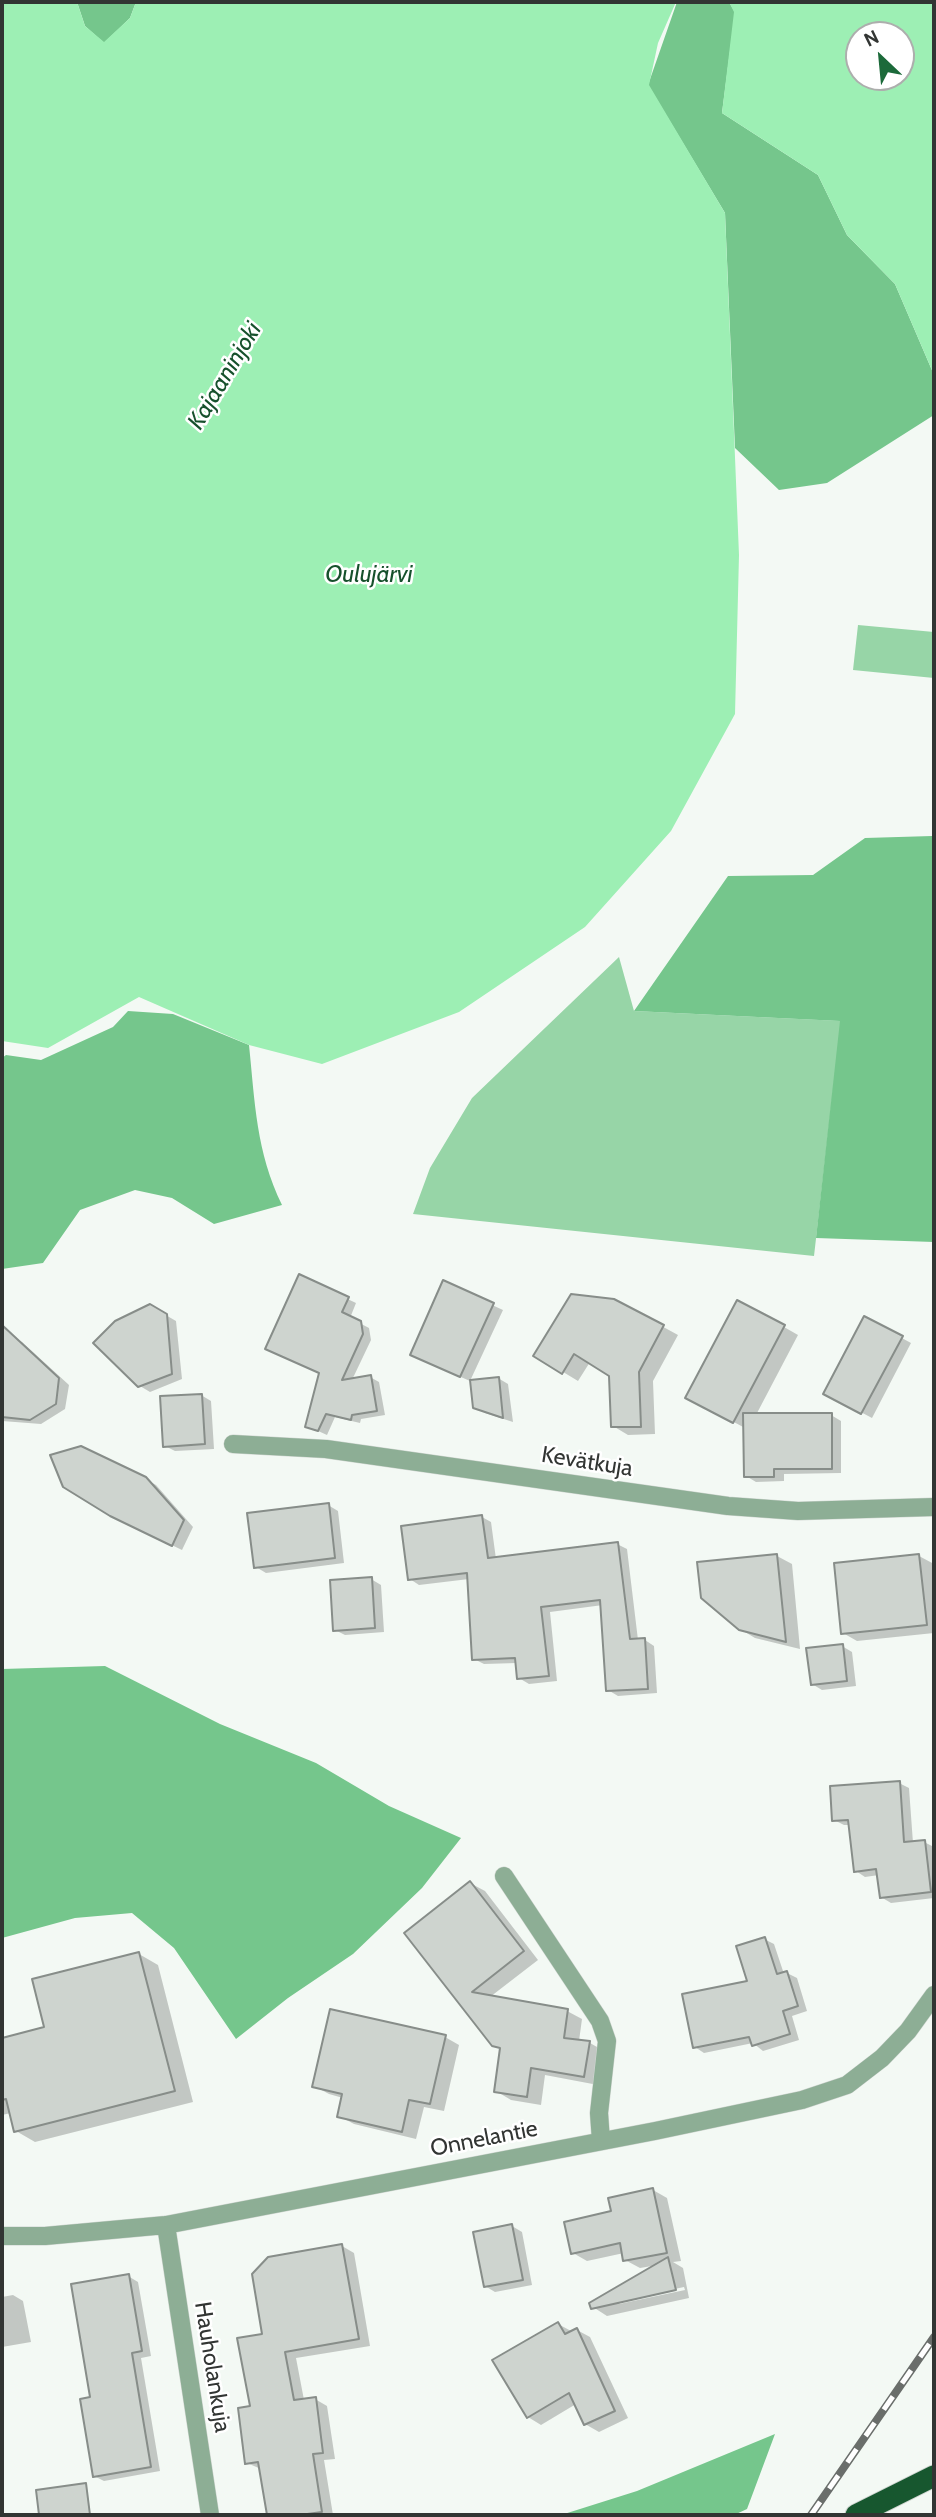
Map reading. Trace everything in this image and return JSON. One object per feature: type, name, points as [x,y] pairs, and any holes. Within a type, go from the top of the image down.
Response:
[{"type":"highway","points":[[856,2515],[934,2476]]},
{"type":"street","name":"Kevätkuja","points":[[233,1444],[326,1449],[728,1506],[798,1511],[934,1507]]},
{"type":"street","points":[[504,1876],[600,2021],[607,2041],[599,2113],[601,2141]]},
{"type":"street","name":"Onnelantie","points":[[2,2236],[44,2236],[166,2225],[802,2100],[847,2085],[882,2057],[908,2031],[934,1995]]},
{"type":"street","name":"Hauholankuja","points":[[166,2225],[210,2515]]},
{"type":"shaded area","points":[[77,2],[136,2],[130,18],[104,43],[85,26]]},
{"type":"shaded area","points":[[677,2],[729,2],[735,12],[722,113],[818,175],[847,235],[895,284],[934,375],[934,415],[827,483],[779,490],[735,448],[725,213],[648,85]]},
{"type":"shaded area","points":[[858,625],[934,632],[934,678],[853,670]]},
{"type":"shaded area","points":[[932,836],[934,1242],[816,1238],[840,1021],[634,1011],[728,876],[813,875],[865,838]]},
{"type":"shaded area","points":[[619,957],[634,1011],[841,1021],[814,1256],[413,1214],[430,1168],[472,1098]]},
{"type":"shaded area","points":[[128,1011],[173,1014],[249,1045],[262,1146],[273,1185],[282,1205],[214,1224],[172,1198],[135,1190],[80,1210],[43,1263],[2,1269],[2,1058],[6,1055],[41,1060],[113,1027]]},
{"type":"shaded area","points":[[105,1666],[220,1724],[316,1763],[389,1806],[461,1838],[422,1888],[353,1954],[288,1998],[236,2039],[174,1948],[132,1913],[75,1918],[2,1938],[2,1669]]},
{"type":"shaded area","points":[[775,2434],[747,2509],[734,2515],[561,2515],[637,2491]]},
{"type":"water","name":"Oulujärvi","points":[[2,2],[77,2],[85,26],[104,42],[130,18],[136,2],[676,2],[658,43],[649,85],[725,213],[739,555],[735,714],[671,831],[585,927],[459,1012],[322,1064],[249,1045],[139,997],[48,1048],[2,1041]]},
{"type":"water","points":[[729,2],[934,2],[934,375],[895,284],[847,235],[818,175],[722,113],[734,12]]},
{"type":"building","points":[[299,1274],[349,1297],[342,1312],[361,1321],[363,1334],[342,1380],[371,1375],[377,1411],[352,1415],[351,1420],[326,1414],[318,1431],[305,1427],[319,1373],[265,1349]]},
{"type":"building","points":[[443,1280],[494,1303],[460,1377],[410,1355]]},
{"type":"building","points":[[571,1294],[614,1299],[664,1325],[639,1372],[641,1427],[611,1427],[609,1376],[574,1354],[562,1374],[533,1356]]},
{"type":"building","points":[[737,1300],[785,1325],[733,1423],[685,1398]]},
{"type":"building","points":[[150,1304],[167,1314],[172,1374],[138,1387],[93,1343],[115,1321]]},
{"type":"building","points":[[864,1316],[903,1336],[861,1414],[823,1394]]},
{"type":"building","points":[[2,1325],[59,1378],[56,1404],[30,1420],[2,1417]]},
{"type":"building","points":[[499,1377],[503,1418],[473,1408],[470,1380]]},
{"type":"building","points":[[202,1394],[205,1444],[163,1447],[160,1396]]},
{"type":"building","points":[[743,1413],[832,1413],[832,1469],[774,1469],[774,1477],[744,1477]]},
{"type":"building","points":[[81,1446],[146,1477],[184,1520],[172,1546],[110,1516],[63,1487],[50,1455]]},
{"type":"building","points":[[329,1503],[335,1558],[254,1568],[247,1513]]},
{"type":"building","points":[[482,1515],[488,1558],[618,1542],[630,1639],[645,1638],[648,1689],[606,1691],[600,1600],[541,1607],[549,1676],[517,1679],[515,1658],[472,1660],[467,1573],[408,1580],[401,1526]]},
{"type":"building","points":[[777,1554],[786,1642],[739,1630],[701,1598],[697,1562]]},
{"type":"building","points":[[919,1554],[927,1625],[841,1634],[834,1563]]},
{"type":"building","points":[[372,1577],[375,1628],[333,1631],[330,1580]]},
{"type":"building","points":[[843,1644],[847,1681],[811,1685],[806,1648]]},
{"type":"building","points":[[900,1781],[904,1842],[925,1840],[931,1892],[880,1898],[876,1869],[854,1872],[848,1820],[832,1821],[830,1786]]},
{"type":"building","points":[[470,1881],[524,1951],[472,1992],[568,2009],[564,2038],[590,2041],[584,2077],[531,2068],[527,2097],[494,2092],[500,2048],[492,2046],[404,1933]]},
{"type":"building","points":[[765,1937],[777,1974],[787,1971],[798,2006],[783,2011],[790,2034],[752,2046],[749,2037],[693,2048],[682,1994],[747,1981],[736,1946]]},
{"type":"building","points":[[139,1952],[175,2091],[14,2132],[6,2099],[2,2100],[2,2038],[44,2027],[32,1979]]},
{"type":"building","points":[[330,2009],[446,2035],[430,2104],[409,2100],[402,2132],[337,2117],[342,2094],[312,2087]]},
{"type":"building","points":[[653,2188],[667,2253],[623,2261],[620,2243],[571,2254],[564,2222],[611,2211],[608,2198]]},
{"type":"building","points":[[512,2224],[523,2280],[484,2287],[473,2232]]},
{"type":"building","points":[[342,2244],[359,2339],[285,2352],[294,2400],[316,2397],[323,2453],[313,2454],[322,2512],[267,2515],[258,2462],[245,2464],[238,2408],[250,2406],[237,2338],[262,2334],[252,2274],[268,2257]]},
{"type":"building","points":[[668,2257],[676,2290],[591,2309],[589,2303]]},
{"type":"building","points":[[129,2274],[142,2351],[132,2353],[151,2467],[93,2477],[80,2399],[90,2397],[71,2284]]},
{"type":"building","points":[[558,2322],[565,2334],[577,2328],[615,2411],[584,2425],[569,2393],[527,2418],[492,2360]]},
{"type":"building","points":[[86,2483],[90,2515],[39,2515],[36,2490]]},
{"type":"railway","points":[[811,2515],[934,2337]]},
{"type":"water label","name":"Kajaaninjoki","points":[[225,376]]}]
